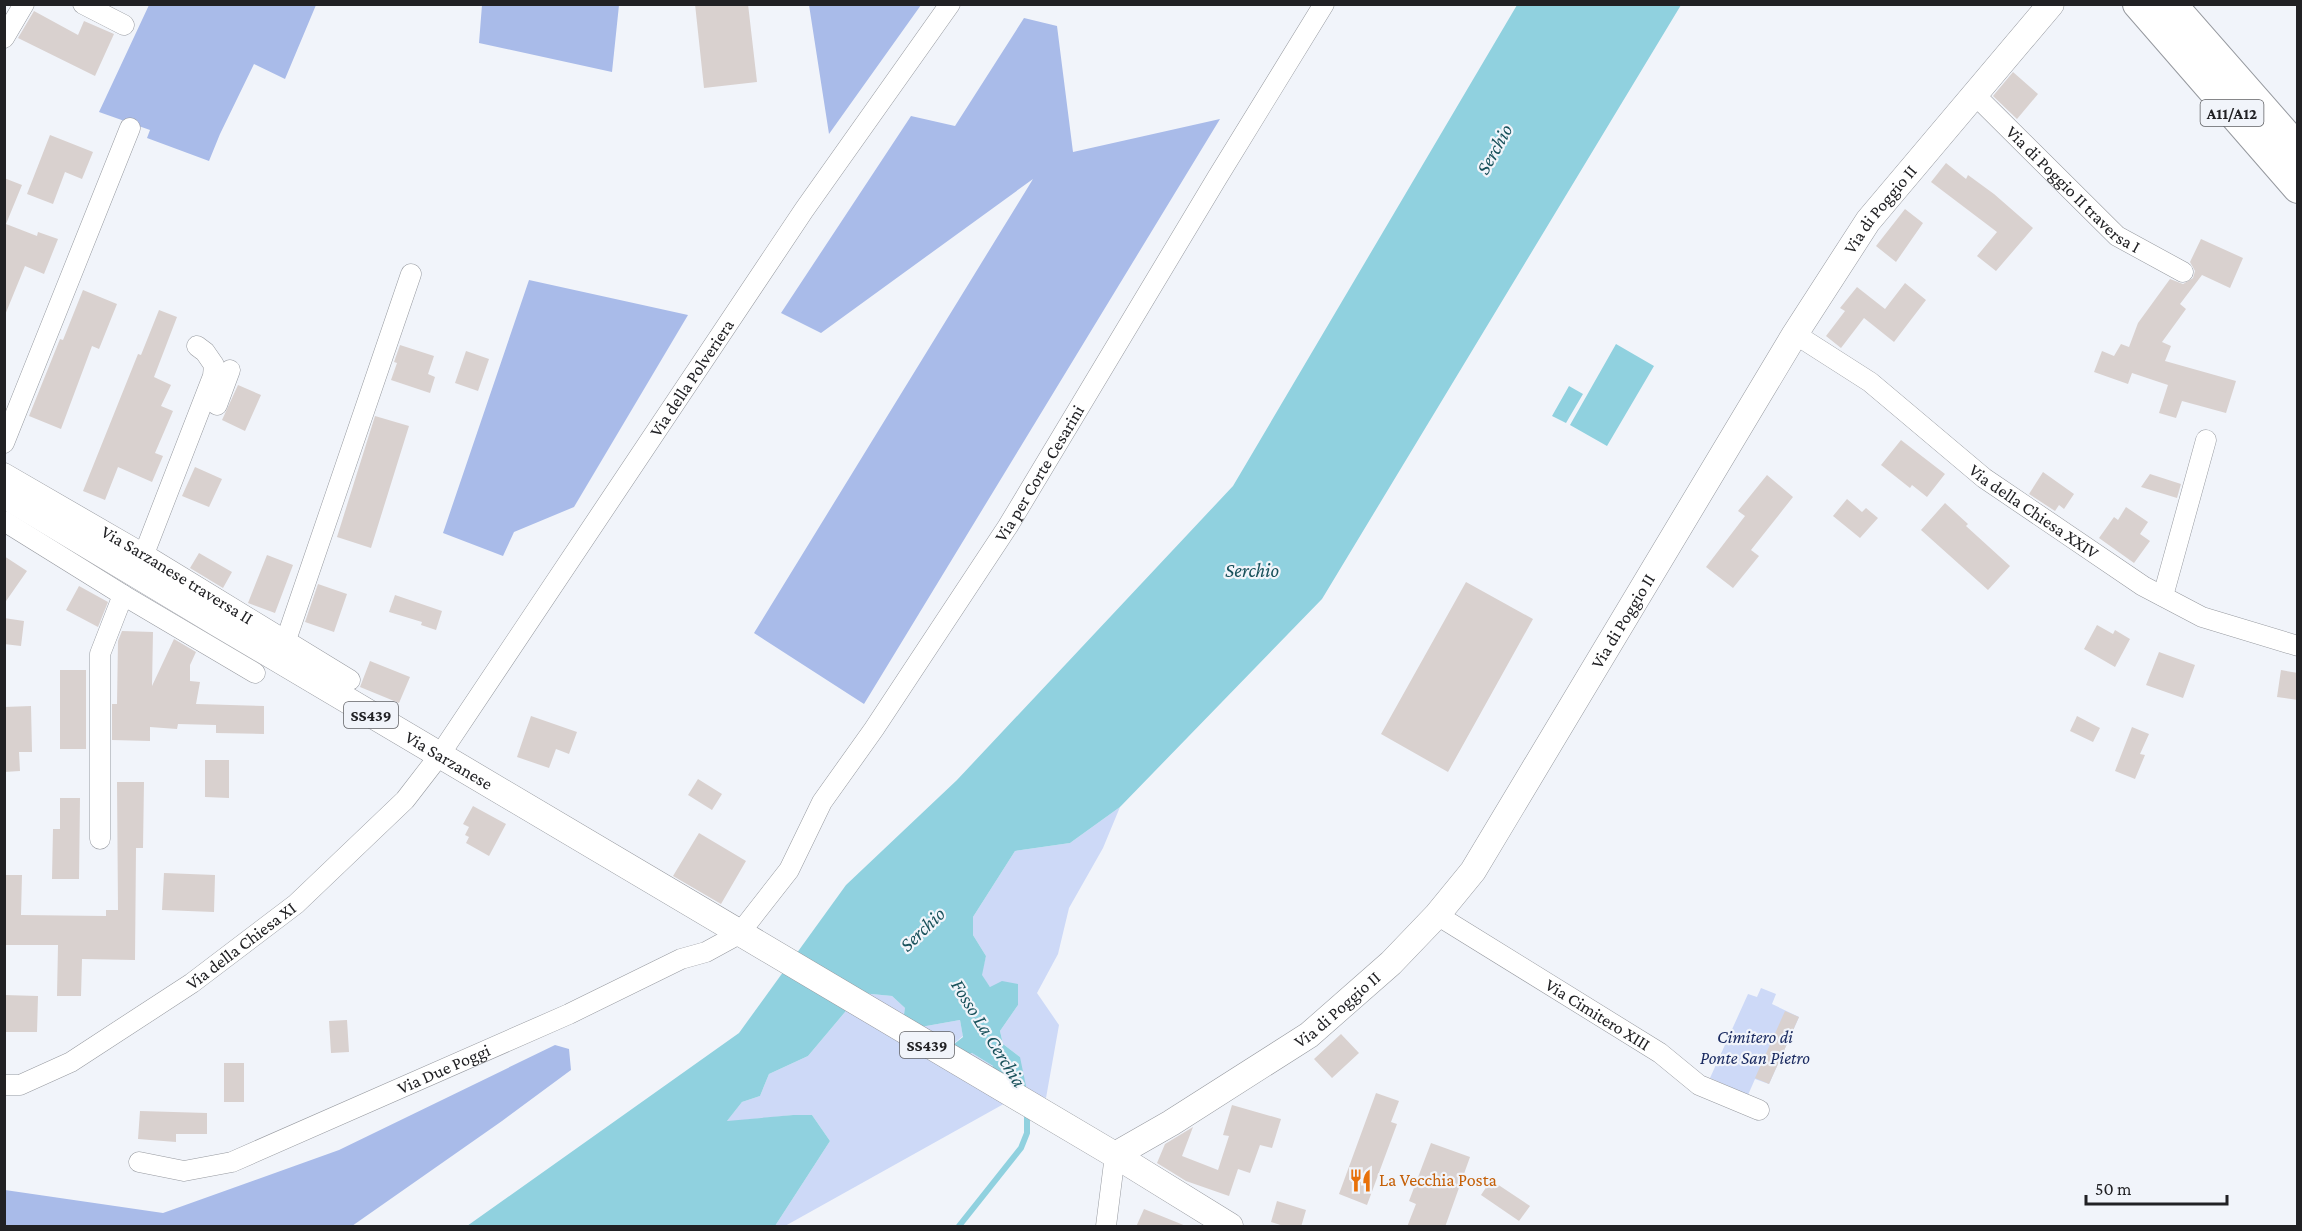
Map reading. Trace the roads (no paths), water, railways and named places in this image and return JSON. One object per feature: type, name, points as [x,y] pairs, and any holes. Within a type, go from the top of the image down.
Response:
[{"type":"highway","name":"A11/A12","points":[[2138,4],[2174,21],[2298,149]]},
{"type":"highway","name":"A11/A12","points":[[2174,21],[2298,188]]},
{"type":"main road","name":"Via di Poggio II","points":[[1115,1155],[1171,1124],[1309,1035],[1391,963],[1437,915],[1473,871],[1795,334],[1868,221],[2051,4]]},
{"type":"main road","name":"Via Sarzanese","points":[[4,495],[439,756],[572,832],[739,934]]},
{"type":"main road","name":"SS439","points":[[739,934],[1115,1155],[1230,1227]]},
{"type":"street","points":[[4,38],[24,4]]},
{"type":"street","points":[[82,4],[124,25]]},
{"type":"street","name":"Via della Polveriera","points":[[439,756],[804,210],[950,4]]},
{"type":"street","name":"Via per Corte Cesarini","points":[[739,934],[789,870],[822,802],[874,729],[1008,526],[1324,4]]},
{"type":"street","name":"Via di Poggio II traversa I","points":[[1974,94],[2117,236],[2183,272]]},
{"type":"street","points":[[4,443],[130,128]]},
{"type":"street","points":[[286,640],[379,362],[411,274]]},
{"type":"street","name":"Via della Chiesa XXIV","points":[[1795,334],[1870,382],[1984,478],[2143,586],[2202,617],[2298,646]]},
{"type":"street","points":[[149,557],[213,376],[214,364],[197,346]]},
{"type":"street","points":[[149,557],[230,370]]},
{"type":"street","points":[[2163,596],[2206,440]]},
{"type":"street","name":"Via Sarzanese traversa II","points":[[4,473],[149,557],[350,680]]},
{"type":"street","points":[[4,521],[255,674]]},
{"type":"street","points":[[100,839],[100,654],[123,595]]},
{"type":"street","name":"Via della Chiesa XI","points":[[4,1085],[20,1085],[71,1062],[192,983],[296,904],[405,800],[439,756]]},
{"type":"street","name":"Via Cimitero XIII","points":[[1437,915],[1660,1053],[1699,1084],[1759,1110]]},
{"type":"street","name":"Via Due Poggi","points":[[139,1162],[184,1171],[232,1162],[558,1019],[681,959],[706,952],[739,934]]},
{"type":"street","points":[[1106,1227],[1115,1155]]},
{"type":"water","name":"Serchio","points":[[1517,5],[1681,5],[1322,599],[1120,807],[1070,843],[1015,851],[973,917],[973,935],[986,956],[982,975],[990,987],[1002,981],[1018,984],[1018,1005],[1000,1031],[1003,1044],[1020,1057],[1027,1091],[978,1084],[993,1066],[972,1053],[959,1058],[939,1056],[963,1037],[960,1020],[915,1028],[902,1027],[905,1008],[892,996],[861,993],[808,1056],[769,1074],[760,1096],[742,1102],[727,1121],[812,1115],[830,1141],[775,1226],[467,1226],[739,1033],[846,885],[957,780],[1233,486]]},
{"type":"water","points":[[1616,344],[1654,366],[1607,446],[1570,425]]},
{"type":"water","points":[[1569,386],[1583,394],[1566,423],[1552,416]]},
{"type":"waterway","name":"Fosso La Cerchia","points":[[959,1226],[1021,1148],[1027,1133],[1027,1112]]},
{"type":"place","name":"La Vecchia Posta","points":[[1361,1180]]},
{"type":"park label","name":"Cimitero di Ponte San Pietro","points":[[1755,1047]]}]
